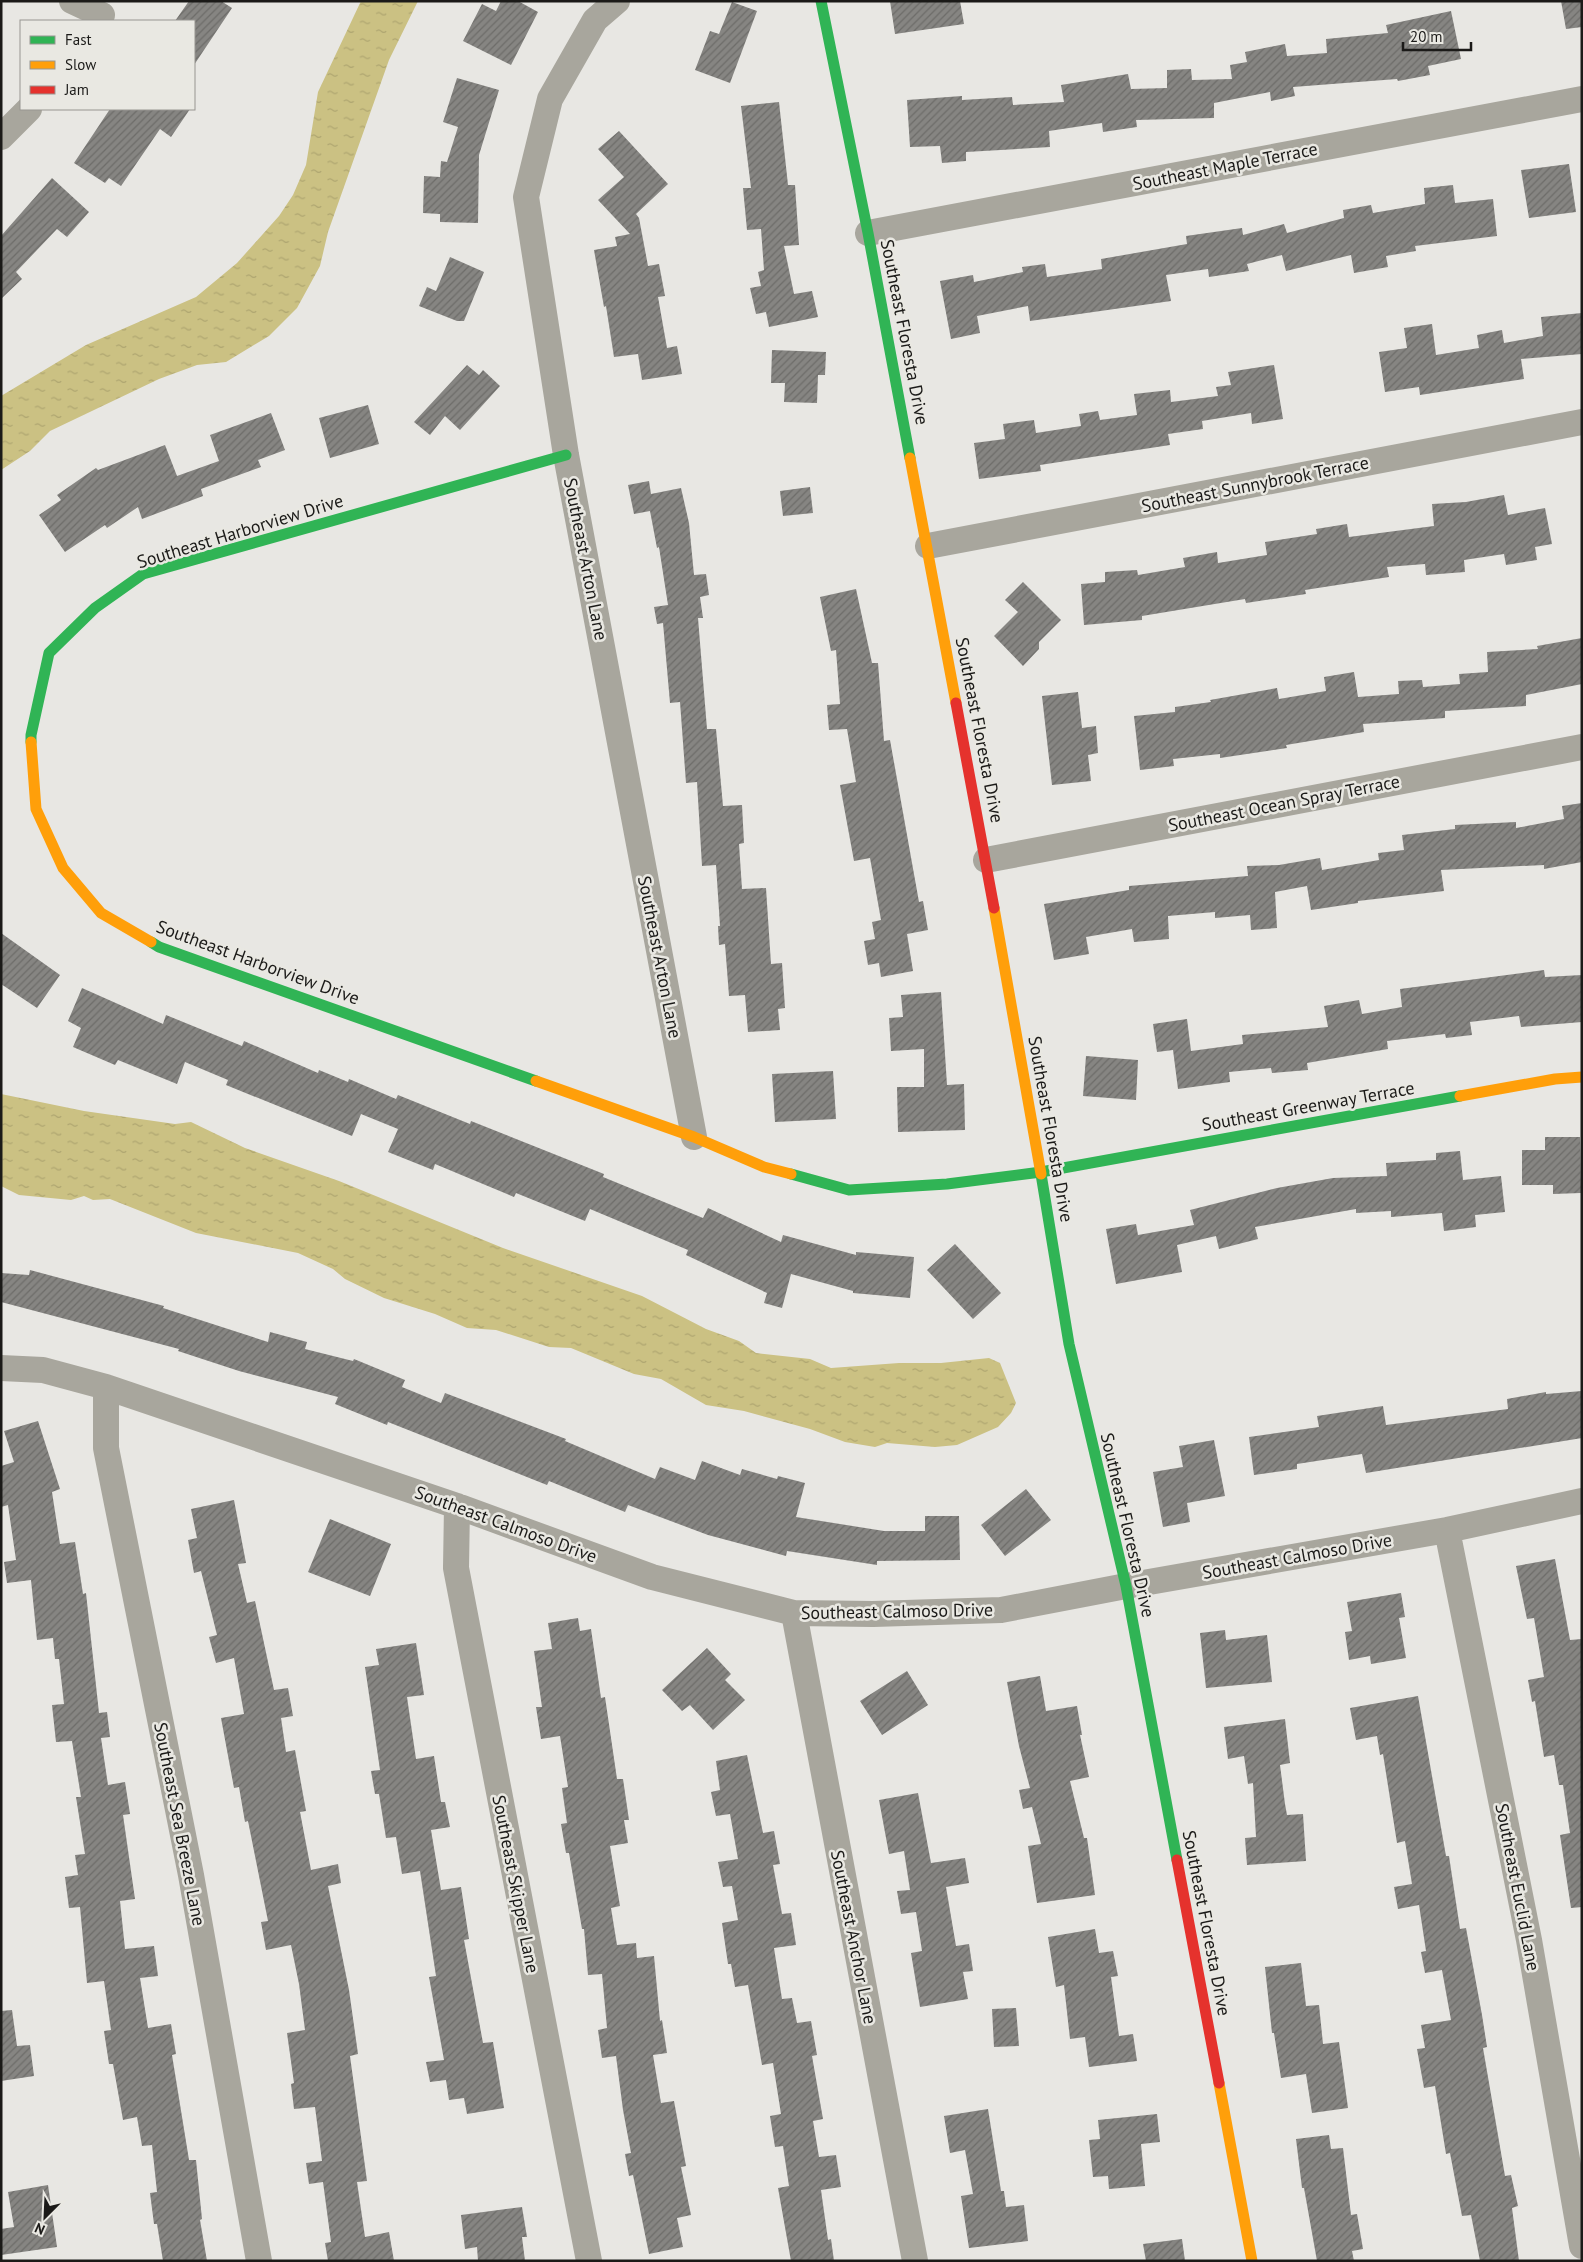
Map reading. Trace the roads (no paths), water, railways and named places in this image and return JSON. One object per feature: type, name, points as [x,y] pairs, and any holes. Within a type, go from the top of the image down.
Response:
[{"type":"street","points":[[72,1],[104,13]]},
{"type":"street","name":"Southeast Arton Lane","points":[[617,1],[595,20],[550,99],[526,197],[566,455],[694,1137]]},
{"type":"street","name":"Southeast Floresta Drive","points":[[821,1],[868,233],[986,860],[1069,1344],[1126,1586],[1252,2261]]},
{"type":"street","name":"Southeast Maple Terrace","points":[[868,233],[1582,99]]},
{"type":"street","points":[[1,137],[28,110]]},
{"type":"street","name":"Southeast Sunnybrook Terrace","points":[[928,546],[1582,422]]},
{"type":"street","name":"Southeast Harborview Drive","points":[[566,455],[143,574],[95,608],[49,653],[31,735],[36,809],[63,868],[101,913],[159,947],[694,1137],[764,1167],[849,1190],[947,1184],[1041,1172]]},
{"type":"street","name":"Southeast Ocean Spray Terrace","points":[[986,860],[1582,747]]},
{"type":"street","name":"Southeast Greenway Terrace","points":[[1041,1172],[1555,1079],[1582,1077]]},
{"type":"street","name":"Southeast Calmoso Drive","points":[[1,1368],[43,1370],[106,1387],[457,1506],[652,1577],[794,1612],[873,1614],[1000,1610],[1447,1530],[1582,1501]]},
{"type":"street","name":"Southeast Sea Breeze Lane","points":[[106,1387],[106,1448],[191,1875],[259,2261]]},
{"type":"street","name":"Southeast Skipper Lane","points":[[457,1506],[456,1568],[589,2261]]},
{"type":"street","name":"Southeast Euclid Lane","points":[[1447,1530],[1529,1940],[1582,2246]]},
{"type":"street","name":"Southeast Anchor Lane","points":[[794,1612],[915,2261]]},
{"type":"water","points":[[361,1],[418,1],[389,60],[328,232],[320,266],[297,308],[269,336],[226,362],[197,365],[159,379],[50,431],[30,451],[1,470],[1,396],[86,345],[196,297],[237,263],[279,216],[293,195],[306,165],[318,92]]},
{"type":"water","points":[[1,1094],[84,1111],[175,1124],[191,1122],[245,1148],[339,1181],[503,1248],[642,1296],[706,1329],[739,1341],[756,1353],[810,1359],[831,1368],[899,1363],[941,1363],[989,1358],[1000,1363],[1016,1403],[1011,1413],[998,1427],[957,1445],[935,1447],[887,1443],[875,1447],[845,1442],[810,1429],[744,1411],[706,1405],[661,1379],[634,1374],[571,1348],[549,1347],[496,1330],[467,1328],[435,1314],[384,1298],[345,1279],[333,1269],[298,1253],[196,1233],[110,1199],[93,1200],[84,1196],[71,1200],[19,1195],[1,1186]]}]
